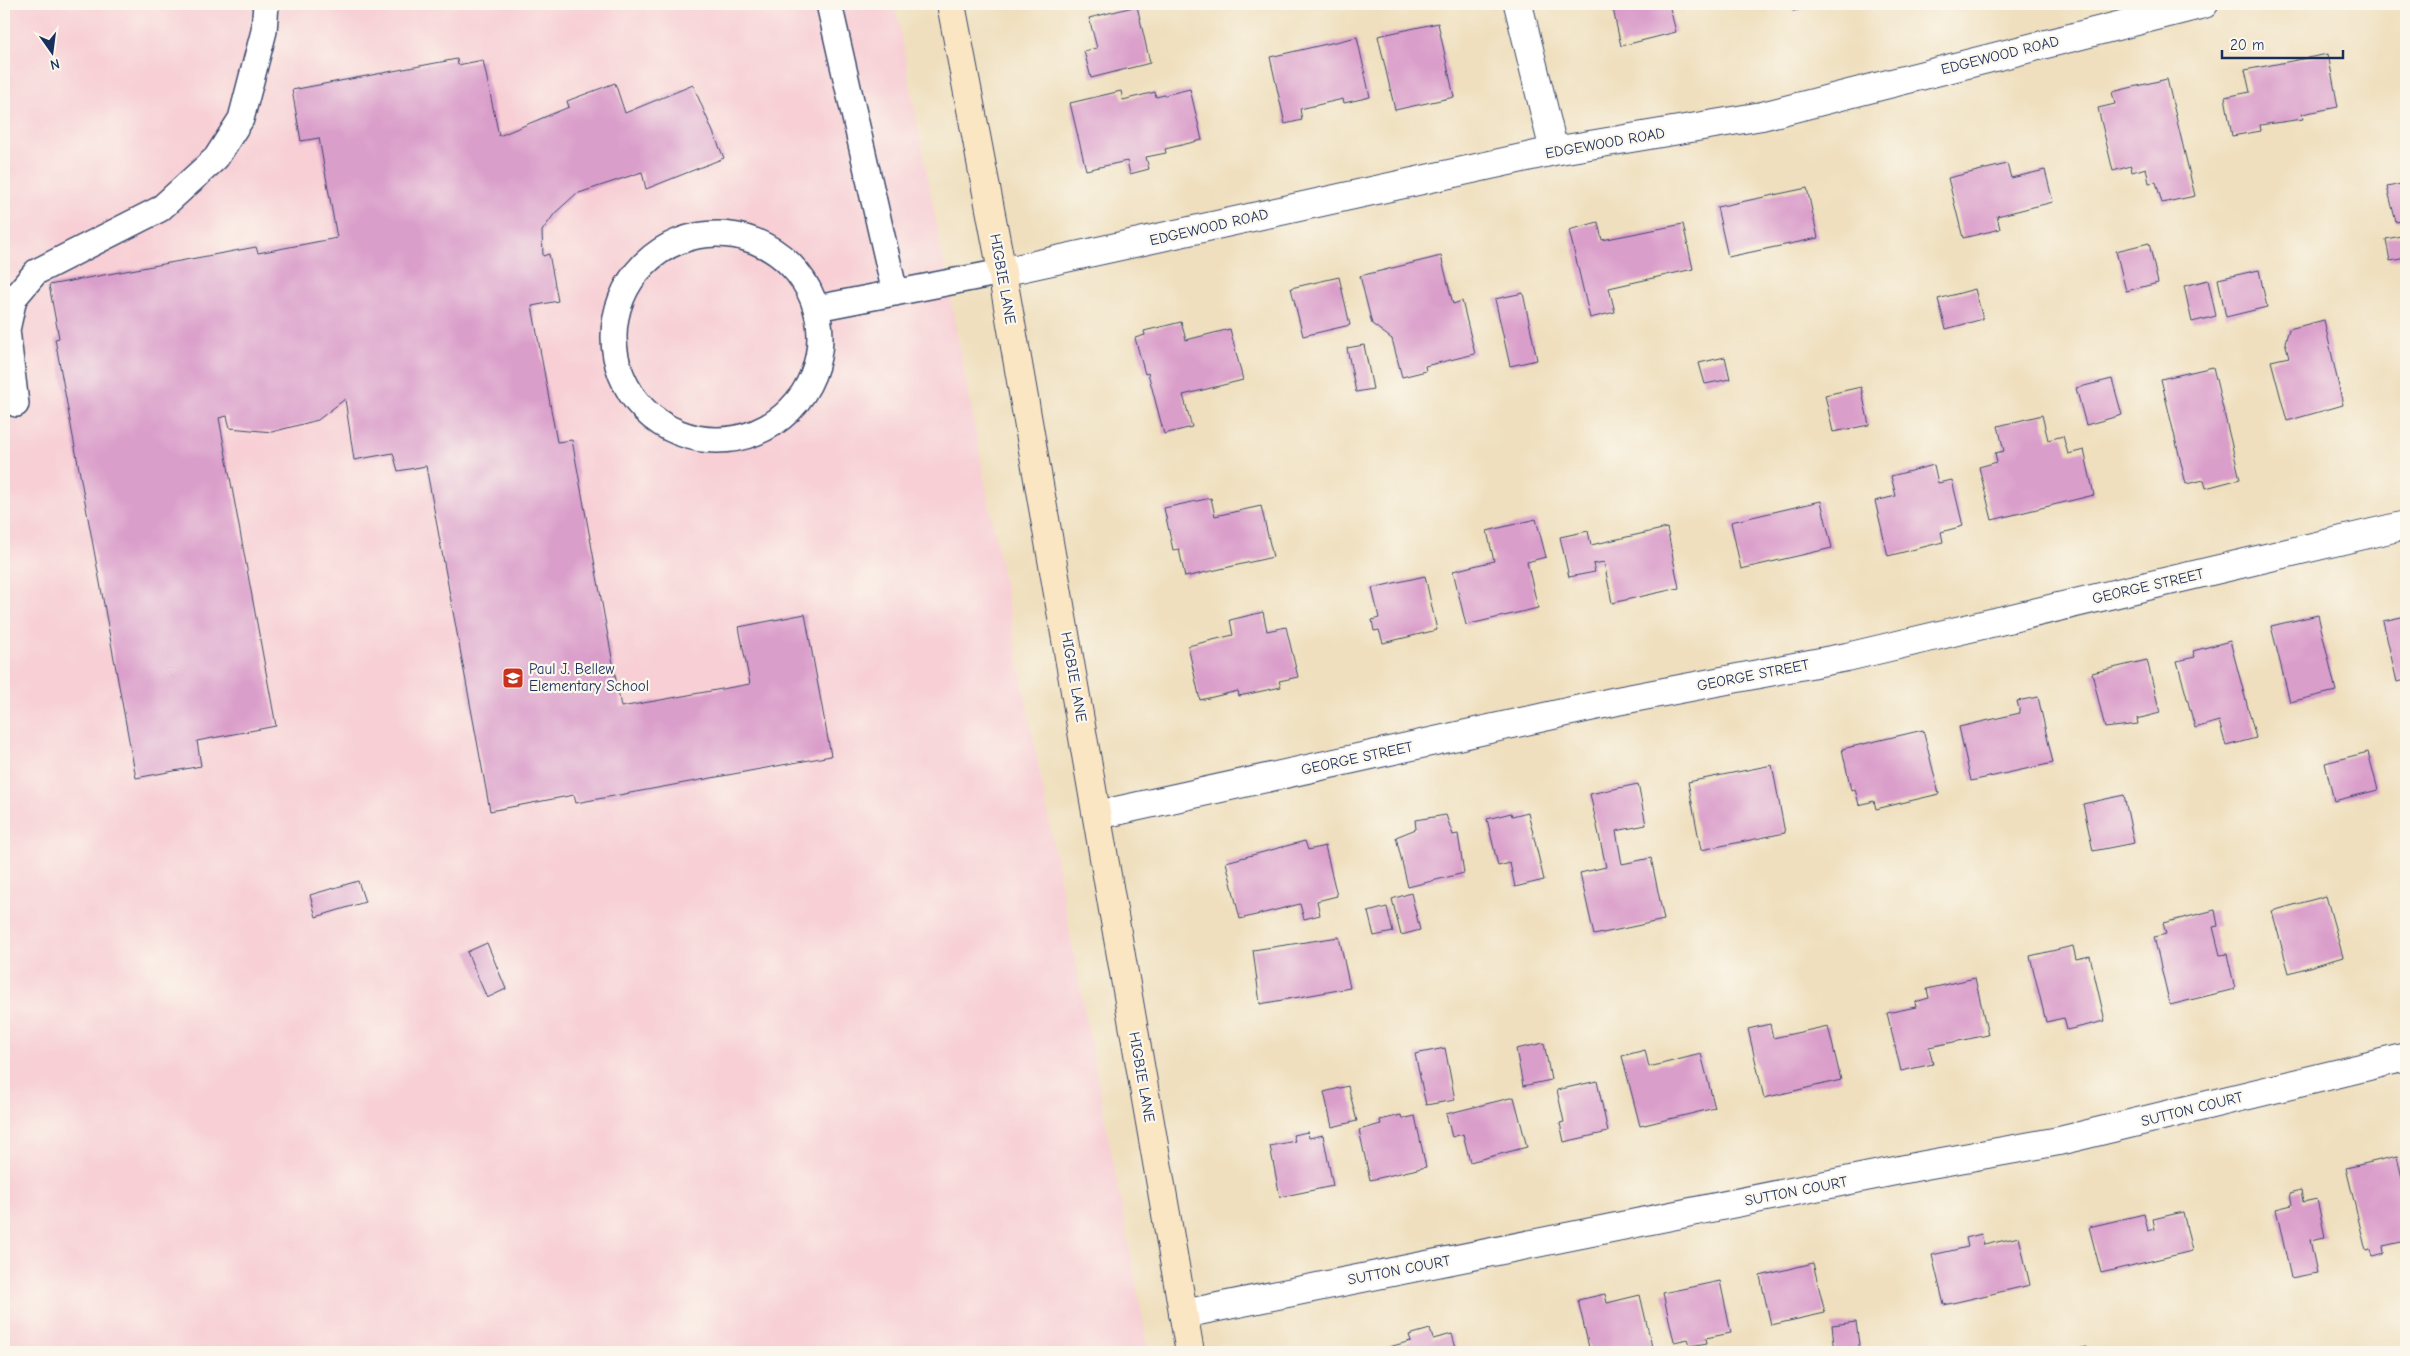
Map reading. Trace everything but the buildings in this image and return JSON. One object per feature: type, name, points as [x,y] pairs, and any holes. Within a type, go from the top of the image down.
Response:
[{"type":"main road","name":"HIGBIE LANE","points":[[951,4],[1002,272],[1190,1352]]},
{"type":"street","points":[[1518,4],[1554,151]]},
{"type":"street","name":"EDGEWOOD ROAD","points":[[1002,272],[1554,151],[1762,116],[2204,4]]},
{"type":"street","name":"GEORGE STREET","points":[[1098,816],[1617,701],[1846,656],[2406,525]]},
{"type":"street","name":"SUTTON COURT","points":[[1183,1314],[1925,1165],[2059,1140],[2406,1057]]},
{"type":"lane","points":[[16,404],[7,330],[14,298],[36,272],[160,209],[216,158],[241,120],[264,31],[266,4]]},
{"type":"lane","points":[[829,4],[895,293]]},
{"type":"lane","points":[[719,234],[751,240],[780,255],[803,278],[817,308],[821,343],[813,378],[793,408],[765,429],[748,435],[731,440],[695,438],[662,425],[635,401],[618,370],[614,337],[619,306],[634,276],[657,254],[686,239],[719,234]]},
{"type":"lane","points":[[817,308],[1002,272]]},
{"type":"shaded area","name":"Paul J. Bellew Elementary School","points":[[4,4],[895,4],[1149,1352],[4,1352]]},
{"type":"place","name":"Paul J. Bellew Elementary School","points":[[513,678]]}]
